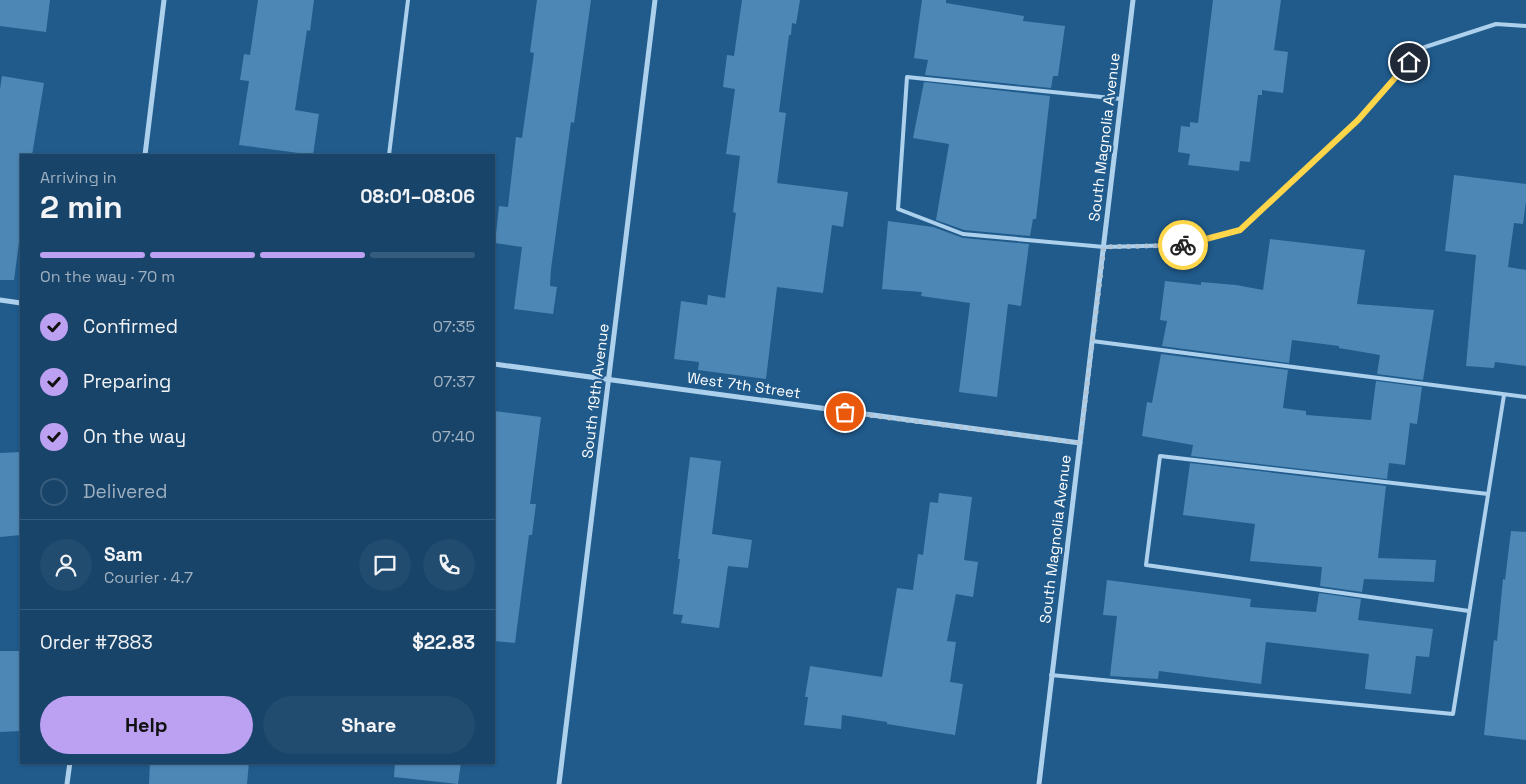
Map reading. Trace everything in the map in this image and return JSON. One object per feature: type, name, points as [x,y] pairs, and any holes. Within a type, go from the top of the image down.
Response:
[{"type":"street","points":[[145,154],[164,0]]},
{"type":"street","name":"South 19th Avenue","points":[[559,784],[610,380],[655,0]]},
{"type":"street","name":"South Magnolia Avenue","points":[[1039,784],[1132,0]]},
{"type":"street","points":[[0,300],[20,303]]},
{"type":"street","name":"West 7th Street","points":[[495,364],[1080,443]]},
{"type":"street","points":[[67,784],[70,764]]},
{"type":"lane","points":[[389,154],[408,0]]},
{"type":"lane","points":[[1121,99],[907,77],[898,209],[963,234],[1104,247],[1183,245],[1240,230],[1358,120],[1422,48],[1496,24],[1526,26]]},
{"type":"lane","points":[[1092,341],[1526,398]]},
{"type":"lane","points":[[1051,675],[1453,714],[1504,395]]},
{"type":"lane","points":[[1469,611],[1146,565],[1160,456],[1488,494]]},
{"type":"building","points":[[0,0],[50,0],[46,32],[0,26]]},
{"type":"building","points":[[258,0],[314,0],[310,31],[307,30],[295,110],[319,114],[313,154],[239,145],[249,81],[240,80],[244,54],[250,55]]},
{"type":"building","points":[[537,0],[591,0],[574,123],[571,122],[551,269],[550,286],[557,287],[553,314],[514,309],[522,247],[495,243],[499,206],[508,207],[516,137],[522,138],[534,53],[530,52]]},
{"type":"building","points":[[742,0],[800,0],[796,24],[792,23],[791,35],[789,35],[779,112],[786,113],[777,183],[848,192],[843,227],[832,225],[823,293],[777,287],[766,379],[698,370],[699,362],[674,359],[681,301],[707,305],[708,295],[725,298],[736,213],[733,212],[740,156],[726,154],[735,89],[723,87],[727,55],[734,56]]},
{"type":"building","points":[[922,0],[946,0],[946,3],[1024,16],[1023,21],[1065,26],[1058,76],[1053,76],[1051,88],[925,75],[928,60],[914,58]]},
{"type":"building","points":[[1213,0],[1281,0],[1274,50],[1288,52],[1283,93],[1262,90],[1262,95],[1258,95],[1250,162],[1240,161],[1239,171],[1188,165],[1190,154],[1178,152],[1181,126],[1190,127],[1190,122],[1198,123]]},
{"type":"building","points":[[2,76],[44,83],[32,154],[20,154],[20,235],[14,280],[0,280],[0,89]]},
{"type":"building","points":[[924,82],[1050,96],[1036,219],[1033,219],[1030,236],[964,230],[936,220],[949,144],[913,138]]},
{"type":"building","points":[[1454,175],[1526,184],[1523,224],[1514,223],[1508,267],[1526,270],[1526,366],[1495,362],[1494,368],[1466,366],[1476,255],[1445,251]]},
{"type":"building","points":[[888,221],[933,227],[963,238],[1029,244],[1021,306],[1008,304],[997,397],[959,392],[970,303],[921,296],[922,292],[882,289]]},
{"type":"building","points":[[1270,239],[1365,250],[1357,304],[1434,310],[1423,380],[1377,374],[1380,355],[1339,348],[1339,346],[1292,340],[1289,363],[1162,346],[1167,321],[1160,320],[1165,281],[1201,285],[1201,282],[1236,285],[1263,290]]},
{"type":"building","points":[[1161,354],[1288,370],[1283,408],[1306,411],[1306,415],[1371,420],[1376,381],[1422,387],[1417,424],[1410,423],[1405,465],[1389,463],[1387,479],[1191,456],[1193,445],[1142,436],[1147,402],[1152,403]]},
{"type":"building","points":[[495,411],[541,417],[530,504],[536,504],[532,535],[529,535],[515,643],[495,641]]},
{"type":"building","points":[[20,452],[20,535],[0,537],[0,453]]},
{"type":"building","points":[[690,457],[721,461],[712,534],[752,540],[748,568],[728,566],[719,628],[681,623],[683,615],[673,614]]},
{"type":"building","points":[[1190,463],[1386,486],[1378,558],[1436,560],[1434,582],[1364,579],[1362,592],[1320,586],[1322,567],[1250,561],[1255,524],[1183,515]]},
{"type":"building","points":[[939,493],[972,497],[964,560],[978,562],[973,597],[956,594],[947,641],[956,642],[950,682],[963,684],[955,735],[842,715],[841,729],[804,725],[808,697],[805,697],[810,666],[882,677],[897,588],[913,590],[918,554],[923,555],[930,502],[938,503]]},
{"type":"building","points":[[1511,531],[1526,532],[1526,740],[1484,735],[1494,640],[1497,641],[1503,579],[1505,580]]},
{"type":"building","points":[[1107,580],[1251,599],[1250,607],[1316,612],[1319,593],[1361,599],[1358,620],[1433,629],[1429,657],[1416,656],[1411,694],[1365,689],[1369,654],[1266,642],[1261,684],[1159,671],[1158,679],[1110,676],[1117,616],[1103,615]]},
{"type":"building","points":[[0,651],[20,651],[20,731],[0,732]]},
{"type":"building","points":[[150,764],[249,764],[247,784],[149,784]]},
{"type":"building","points":[[395,764],[461,764],[458,784],[394,777]]},
{"type":"way so far","points":[[845,412],[1080,443],[1104,247],[1183,245]]},
{"type":"route","points":[[1183,245],[1240,230],[1358,120],[1409,62]]}]
